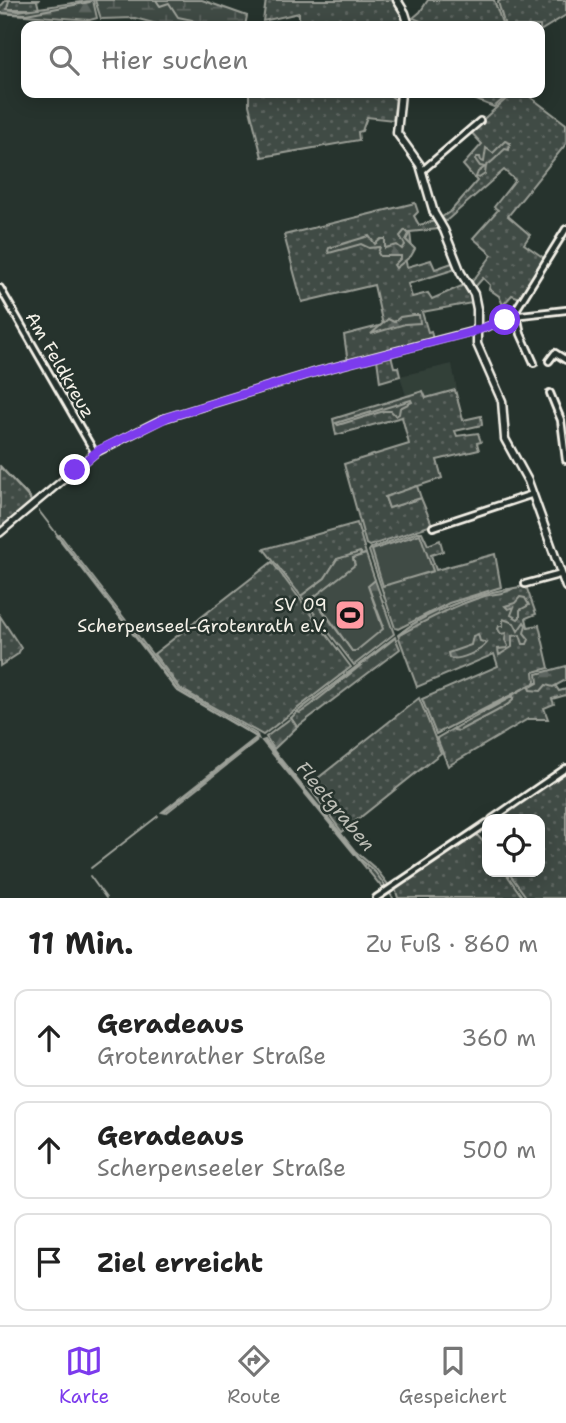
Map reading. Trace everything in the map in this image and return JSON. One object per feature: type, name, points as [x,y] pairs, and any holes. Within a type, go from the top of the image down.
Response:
[{"type":"main road","points":[[397,0],[407,21]]},
{"type":"main road","points":[[400,98],[397,133],[423,170],[434,213],[446,234],[461,273],[474,294],[478,345],[502,401],[505,439],[528,481],[564,572],[566,587]]},
{"type":"street","points":[[423,170],[480,121]]},
{"type":"street","points":[[534,363],[514,313],[566,229]]},
{"type":"street","name":"Am Feldkreuz","points":[[0,290],[95,453]]},
{"type":"street","points":[[0,533],[95,453],[168,417],[319,371],[477,330],[516,316],[566,310]]},
{"type":"street","points":[[549,361],[555,353],[566,360]]},
{"type":"street","points":[[550,393],[564,419],[566,460]]},
{"type":"street","points":[[433,527],[533,494]]},
{"type":"street","points":[[526,584],[564,572]]},
{"type":"street","points":[[499,814],[566,768]]},
{"type":"street","points":[[376,898],[482,826]]},
{"type":"shaded area","points":[[452,364],[457,390],[425,398],[423,392],[406,396],[400,376]]},
{"type":"green space","points":[[9,0],[40,0],[37,1],[39,9],[6,9]]},
{"type":"green space","points":[[9,0],[7,9],[18,11],[93,0],[97,18],[90,20],[0,13],[0,7]]},
{"type":"green space","points":[[95,0],[202,0],[247,16],[246,21],[101,19]]},
{"type":"green space","points":[[266,0],[394,0],[404,21],[299,21],[299,13],[263,21]]},
{"type":"green space","points":[[428,0],[494,0],[501,21],[420,21],[413,18]]},
{"type":"green space","points":[[566,0],[566,15],[545,28],[545,21],[504,21],[498,2]]},
{"type":"green space","points":[[249,98],[396,100],[393,120],[367,117],[362,131],[358,132],[359,140],[262,157]]},
{"type":"green space","points":[[472,98],[504,98],[494,107]]},
{"type":"green space","points":[[507,98],[532,98],[566,124],[566,144],[508,216],[530,235],[524,244],[544,258],[520,298],[512,295],[503,305],[499,296],[489,289],[490,285],[483,278],[475,287],[472,282],[492,255],[473,238],[498,210],[494,207],[515,180],[504,170],[445,222],[442,217],[451,211],[477,181],[463,165],[482,144],[470,131]]},
{"type":"green space","points":[[505,141],[510,143],[509,150],[505,149],[486,166],[485,174],[476,177],[485,167],[480,166],[475,159],[480,157],[484,162],[486,148],[493,153]]},
{"type":"green space","points":[[415,203],[418,212],[414,216],[419,225],[435,221],[440,229],[410,232],[412,250],[404,253],[407,267],[431,260],[435,269],[452,263],[456,269],[408,284],[412,297],[428,293],[432,299],[464,285],[472,303],[422,312],[433,340],[348,363],[344,335],[383,325],[374,285],[302,302],[284,235]]},
{"type":"green space","points":[[405,230],[409,234],[406,240],[415,249],[411,256],[396,268],[394,265],[401,256],[380,256],[380,247],[369,248],[361,244],[329,253],[328,251],[329,248],[369,236],[375,244],[385,239],[385,248],[397,245],[402,249],[405,245],[400,236]]},
{"type":"green space","points":[[419,315],[420,323],[405,324],[371,334],[388,319],[394,322],[400,317]]},
{"type":"green space","points":[[391,355],[400,376],[380,382],[377,359]]},
{"type":"green space","points":[[455,390],[463,420],[481,416],[482,425],[455,431],[457,436],[478,433],[481,442],[477,443],[479,450],[437,460],[442,478],[385,497],[389,508],[421,498],[431,522],[429,526],[369,546],[366,544],[344,464],[409,444],[402,417],[336,435],[333,419],[423,391],[426,398]]},
{"type":"green space","points":[[411,400],[412,402],[400,408],[396,416],[391,411],[384,411],[338,425],[336,423]]},
{"type":"green space","points":[[0,467],[30,497],[31,503],[0,532]]},
{"type":"green space","points":[[417,486],[421,498],[389,508],[385,497]]},
{"type":"green space","points":[[357,523],[366,554],[337,559],[325,578],[301,596],[264,549]]},
{"type":"green space","points":[[422,532],[428,545],[440,540],[443,551],[431,555],[436,570],[495,554],[501,587],[449,603],[398,629],[395,628],[369,551]]},
{"type":"green space","points":[[420,534],[433,571],[383,586],[372,550]]},
{"type":"green space","points":[[60,535],[179,689],[256,734],[258,738],[176,690],[57,536]]},
{"type":"green space","points":[[360,552],[361,555],[353,558],[355,565],[315,597],[352,651],[356,651],[383,625],[368,586],[375,580],[394,634],[354,665],[301,596],[325,578],[337,559]]},
{"type":"green space","name":"SV 09 Scherpenseel-Grotenrath e.V.","points":[[366,554],[375,580],[368,586],[383,629],[356,651],[352,651],[314,597],[355,565],[353,558]]},
{"type":"green space","points":[[272,562],[351,667],[263,735],[181,689],[154,654]]},
{"type":"green space","points":[[526,586],[536,614],[526,618],[528,627],[539,625],[549,668],[534,672],[533,684],[551,679],[559,691],[566,689],[566,695],[552,699],[554,704],[544,708],[548,719],[528,719],[448,766],[437,738],[532,684],[436,734],[422,699],[498,666],[494,654],[417,687],[398,635],[426,617],[459,603]]},
{"type":"green space","points":[[512,589],[462,604],[398,636],[421,620],[452,605],[485,594]]},
{"type":"green space","points":[[520,597],[525,598],[529,605],[520,610],[518,619],[511,615],[514,607],[508,609],[505,606],[515,603]]},
{"type":"green space","points":[[0,616],[21,648],[18,654],[0,666]]},
{"type":"green space","points":[[503,619],[514,623],[518,631],[524,622],[524,633],[529,639],[527,644],[523,644],[520,635],[512,636],[512,647],[499,655],[498,649],[508,646],[506,633],[501,634],[498,629],[503,626]]},
{"type":"green space","points":[[478,634],[480,641],[487,643],[484,646],[464,657],[449,658],[448,653],[471,645],[473,636]]},
{"type":"green space","points":[[395,637],[400,649],[297,727],[291,718],[297,712]]},
{"type":"green space","points":[[395,638],[311,705],[300,713],[297,712]]},
{"type":"green space","points":[[566,666],[566,680],[553,687],[546,685],[541,691],[530,690],[529,688],[538,683],[537,674]]},
{"type":"green space","points":[[513,696],[509,704],[496,712],[459,731],[453,729]]},
{"type":"green space","points":[[419,698],[441,753],[342,832],[308,786]]},
{"type":"green space","points":[[291,718],[297,727],[274,749],[266,737]]},
{"type":"green space","points":[[257,737],[256,742],[166,813],[162,812]]},
{"type":"green space","points":[[265,740],[355,851],[376,869],[390,887],[384,890],[262,741]]},
{"type":"green space","points":[[566,770],[566,898],[527,898],[512,877],[545,877],[545,814],[501,814]]},
{"type":"green space","points":[[476,834],[482,841],[482,877],[508,877],[523,898],[398,898],[395,888]]},
{"type":"waterway","points":[[156,0],[160,6],[169,3],[178,17],[194,21]]},
{"type":"waterway","points":[[0,13],[26,14],[90,2]]},
{"type":"waterway","name":"Fleetgraben","points":[[0,466],[30,499]]},
{"type":"waterway","name":"Fleetgraben","points":[[39,511],[177,690],[257,737]]},
{"type":"waterway","points":[[164,812],[256,740]]},
{"type":"waterway","name":"Fleetgraben","points":[[265,742],[359,858],[375,872],[386,887]]},
{"type":"waterway","points":[[91,868],[158,816]]},
{"type":"waterway","points":[[90,876],[106,898]]},
{"type":"waterway","name":"Fleetgraben","points":[[390,894],[393,898]]},
{"type":"place","name":"SV 09 Scherpenseel-Grotenrath e.V.","points":[[350,615]]},
{"type":"route","points":[[75,470],[99,450],[168,417],[319,371],[472,332],[505,320]]}]
